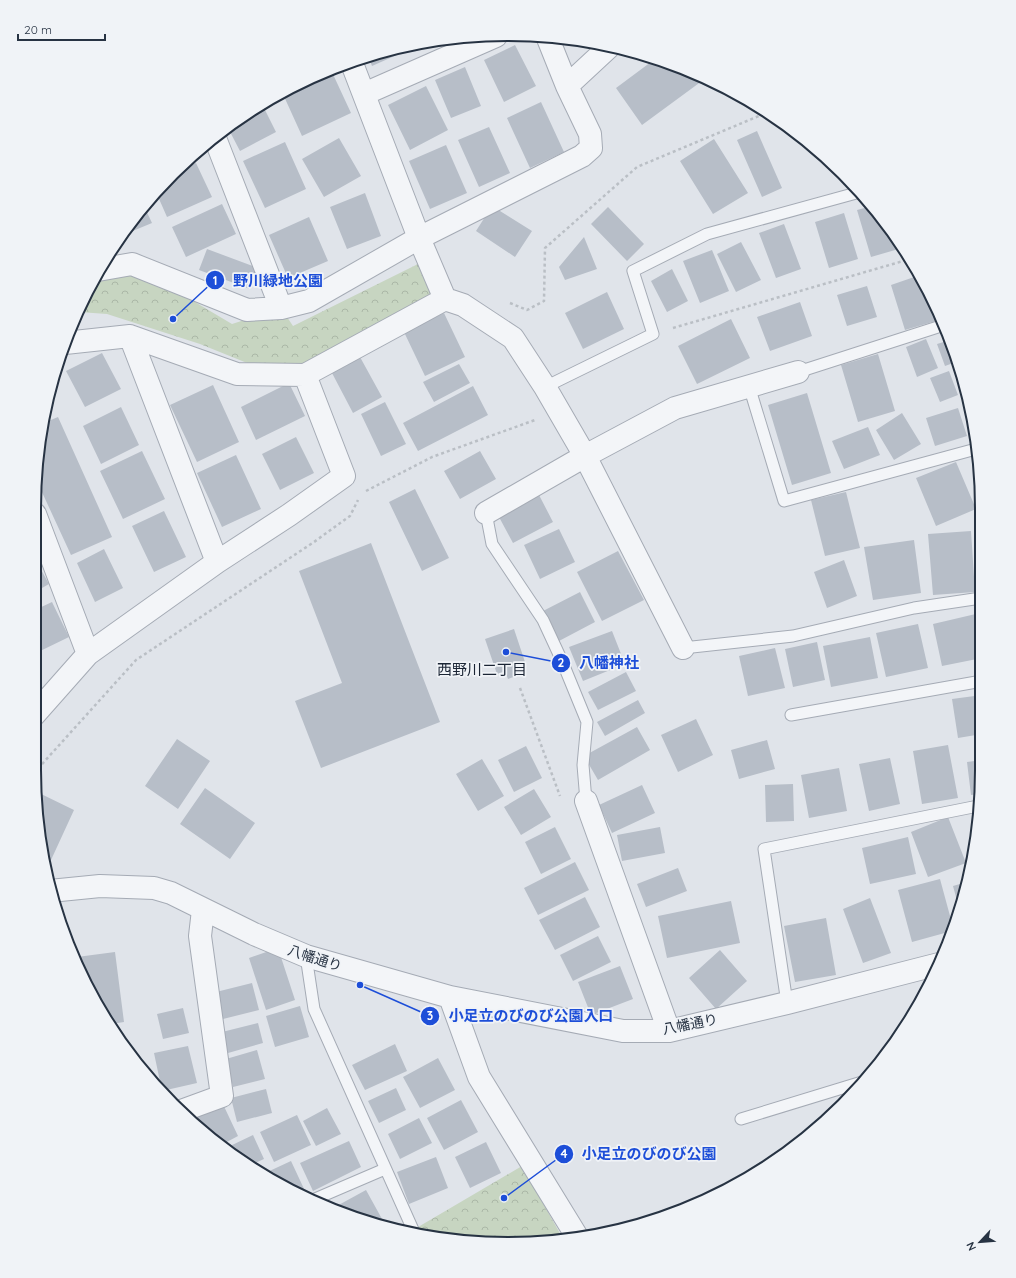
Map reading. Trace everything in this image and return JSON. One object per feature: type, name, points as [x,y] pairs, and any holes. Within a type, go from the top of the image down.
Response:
[{"type":"street","points":[[364,94],[483,42]]},
{"type":"street","points":[[108,267],[132,264],[247,310],[281,308],[309,301],[419,238],[582,156],[591,148],[590,134],[567,86],[550,43]]},
{"type":"street","points":[[567,86],[604,51]]},
{"type":"street","points":[[354,68],[419,238],[445,299]]},
{"type":"street","points":[[217,143],[281,308]]},
{"type":"street","points":[[72,342],[130,336],[236,374],[305,375],[445,299],[463,304],[513,338],[545,387],[585,456],[683,648]]},
{"type":"street","points":[[130,336],[217,562]]},
{"type":"street","points":[[486,512],[585,456],[675,408],[798,372]]},
{"type":"street","points":[[41,707],[88,654],[217,562],[289,515],[344,476],[305,375]]},
{"type":"street","points":[[41,530],[88,654]]},
{"type":"street","points":[[586,802],[669,1031]]},
{"type":"street","name":"八幡通り","points":[[57,890],[100,886],[154,888],[171,892],[203,910],[306,956],[450,997],[623,1031],[669,1031],[786,1003],[929,972]]},
{"type":"street","points":[[187,1109],[222,1096],[200,936],[203,910]]},
{"type":"street","points":[[450,997],[479,1077],[574,1232]]},
{"type":"lane","points":[[545,387],[653,334],[633,271],[707,234],[853,194]]},
{"type":"lane","points":[[798,372],[938,327]]},
{"type":"lane","points":[[749,386],[784,501],[971,450]]},
{"type":"lane","points":[[486,512],[492,544],[543,620],[566,669],[587,722],[583,765],[586,802]]},
{"type":"lane","points":[[683,648],[793,636],[914,608],[975,599]]},
{"type":"lane","points":[[791,715],[975,682]]},
{"type":"lane","points":[[786,1003],[764,849],[973,807]]},
{"type":"lane","points":[[306,956],[314,1009],[412,1227]]},
{"type":"lane","points":[[741,1119],[852,1085]]},
{"type":"lane","points":[[320,1197],[385,1169]]},
{"type":"path","points":[[506,301],[527,310],[544,301],[545,248],[637,167],[760,116]]},
{"type":"path","points":[[653,334],[904,262]]},
{"type":"path","points":[[41,765],[136,660],[326,534],[350,516],[361,493],[432,458],[560,411]]},
{"type":"green space","points":[[420,263],[438,302],[308,366],[252,365],[200,344],[107,314],[84,312],[100,281],[128,276],[151,276],[232,324],[281,308],[293,326]]},
{"type":"green space","points":[[522,1166],[560,1234],[508,1237],[477,1236],[417,1228]]},
{"type":"building","points":[[515,45],[536,86],[504,102],[484,60]]},
{"type":"building","points":[[398,54],[372,66],[370,62]]},
{"type":"building","points":[[649,63],[700,83],[642,125],[616,88]]},
{"type":"building","points":[[465,67],[481,106],[451,118],[435,80]]},
{"type":"building","points":[[333,75],[351,113],[302,136],[285,98],[301,89]]},
{"type":"building","points":[[426,86],[448,130],[410,150],[388,105]]},
{"type":"building","points":[[541,102],[564,152],[530,168],[507,118]]},
{"type":"building","points":[[265,110],[276,132],[240,151],[231,133]]},
{"type":"building","points":[[489,127],[510,173],[479,187],[458,140]]},
{"type":"building","points":[[757,131],[782,188],[762,197],[737,140]]},
{"type":"building","points":[[339,138],[361,176],[324,197],[302,159]]},
{"type":"building","points":[[714,139],[748,193],[713,214],[680,161]]},
{"type":"building","points":[[285,142],[306,189],[265,208],[243,161]]},
{"type":"building","points":[[446,145],[467,193],[430,209],[409,161]]},
{"type":"building","points":[[196,163],[212,197],[167,217],[159,198],[191,165]]},
{"type":"building","points":[[365,193],[381,236],[347,249],[330,207]]},
{"type":"building","points":[[222,204],[236,234],[186,257],[172,227]]},
{"type":"building","points":[[492,206],[532,231],[515,257],[476,231]]},
{"type":"building","points":[[608,207],[644,244],[627,261],[591,224]]},
{"type":"building","points":[[865,208],[896,250],[871,257],[857,210]]},
{"type":"building","points":[[147,213],[152,223],[133,231]]},
{"type":"building","points":[[844,213],[858,259],[829,268],[815,222]]},
{"type":"building","points":[[309,217],[328,261],[288,278],[269,235]]},
{"type":"building","points":[[784,224],[801,269],[776,278],[759,233]]},
{"type":"building","points":[[584,237],[597,269],[565,280],[559,267]]},
{"type":"building","points":[[741,242],[761,280],[736,292],[717,254]]},
{"type":"building","points":[[207,249],[258,268],[250,289],[199,270]]},
{"type":"building","points":[[712,250],[729,291],[700,303],[683,261]]},
{"type":"building","points":[[672,269],[688,301],[667,312],[651,281]]},
{"type":"building","points":[[914,277],[927,301],[936,321],[905,330],[891,285]]},
{"type":"building","points":[[867,286],[877,317],[847,326],[837,295]]},
{"type":"building","points":[[607,292],[624,329],[583,349],[565,313]]},
{"type":"building","points":[[800,302],[812,336],[770,351],[757,317]]},
{"type":"building","points":[[444,313],[465,357],[425,376],[404,332]]},
{"type":"building","points":[[731,319],[750,358],[697,384],[678,346]]},
{"type":"building","points":[[926,339],[938,368],[917,377],[906,347]]},
{"type":"building","points":[[944,342],[952,364],[945,366],[937,344]]},
{"type":"building","points":[[102,353],[121,389],[85,407],[66,371]]},
{"type":"building","points":[[878,354],[895,411],[858,422],[841,365]]},
{"type":"building","points":[[360,357],[382,397],[353,413],[332,373]]},
{"type":"building","points":[[459,364],[470,383],[434,402],[423,382]]},
{"type":"building","points":[[949,371],[958,395],[940,402],[930,378]]},
{"type":"building","points":[[289,383],[305,416],[256,440],[241,407]]},
{"type":"building","points":[[213,385],[239,442],[197,462],[170,405]]},
{"type":"building","points":[[473,386],[488,415],[418,451],[403,423]]},
{"type":"building","points":[[807,393],[831,473],[792,485],[768,405]]},
{"type":"building","points":[[385,402],[406,444],[381,456],[361,414]]},
{"type":"building","points":[[121,407],[139,445],[101,464],[83,426]]},
{"type":"building","points":[[958,408],[967,436],[935,446],[926,418]]},
{"type":"building","points":[[902,413],[921,444],[894,460],[876,430]]},
{"type":"building","points":[[58,417],[112,537],[71,555],[42,491],[45,447],[49,421]]},
{"type":"building","points":[[868,427],[880,455],[844,469],[832,441]]},
{"type":"building","points":[[296,437],[314,473],[280,490],[262,454]]},
{"type":"building","points":[[142,451],[165,499],[123,519],[100,471]]},
{"type":"building","points":[[480,451],[496,479],[460,499],[444,471]]},
{"type":"building","points":[[236,455],[261,509],[222,527],[197,473]]},
{"type":"building","points":[[956,462],[975,509],[936,526],[916,478]]},
{"type":"building","points":[[415,489],[449,558],[422,571],[389,502]]},
{"type":"building","points":[[846,492],[860,548],[825,556],[811,500]]},
{"type":"building","points":[[539,495],[553,522],[513,543],[499,517]]},
{"type":"building","points":[[164,511],[186,557],[154,572],[132,526]]},
{"type":"building","points":[[559,529],[575,562],[540,579],[524,545]]},
{"type":"building","points":[[971,531],[975,592],[933,595],[928,534]]},
{"type":"building","points":[[914,540],[921,593],[873,600],[864,547]]},
{"type":"building","points":[[371,543],[440,722],[321,768],[295,701],[342,683],[299,571]]},
{"type":"building","points":[[104,549],[123,588],[95,602],[77,563]]},
{"type":"building","points":[[618,551],[644,600],[602,621],[577,572]]},
{"type":"building","points":[[844,560],[857,596],[827,608],[814,572]]},
{"type":"building","points":[[41,570],[49,584],[41,589]]},
{"type":"building","points":[[580,592],[595,622],[559,641],[543,611]]},
{"type":"building","points":[[52,602],[69,637],[41,651],[41,607]]},
{"type":"building","points":[[975,614],[975,659],[942,666],[933,624]]},
{"type":"building","points":[[918,624],[928,668],[886,677],[876,633]]},
{"type":"building","points":[[514,629],[526,665],[522,666],[524,673],[508,679],[505,671],[497,674],[485,639]]},
{"type":"building","points":[[612,631],[625,664],[583,681],[569,647]]},
{"type":"building","points":[[870,637],[878,678],[831,687],[823,646]]},
{"type":"building","points":[[817,642],[825,680],[793,687],[785,649]]},
{"type":"building","points":[[775,648],[785,688],[748,696],[739,656]]},
{"type":"building","points":[[626,672],[636,691],[598,710],[588,692]]},
{"type":"building","points":[[975,696],[975,735],[958,738],[952,699]]},
{"type":"building","points":[[638,700],[645,713],[605,736],[597,722]]},
{"type":"building","points":[[696,719],[713,755],[678,772],[661,735]]},
{"type":"building","points":[[637,727],[650,750],[598,780],[584,756]]},
{"type":"building","points":[[177,739],[210,761],[178,809],[145,786]]},
{"type":"building","points":[[767,740],[775,769],[739,779],[731,750]]},
{"type":"building","points":[[948,745],[958,798],[922,804],[913,751]]},
{"type":"building","points":[[526,746],[542,778],[514,792],[498,760]]},
{"type":"building","points":[[890,758],[900,804],[869,811],[859,764]]},
{"type":"building","points":[[482,759],[504,796],[478,811],[456,774]]},
{"type":"building","points":[[975,761],[974,795],[971,795],[967,762]]},
{"type":"building","points":[[839,768],[847,811],[809,818],[801,775]]},
{"type":"building","points":[[793,784],[794,821],[766,822],[765,785]]},
{"type":"building","points":[[642,785],[655,813],[612,833],[599,805]]},
{"type":"building","points":[[205,788],[255,823],[230,859],[180,824]]},
{"type":"building","points":[[534,789],[551,817],[521,835],[504,807]]},
{"type":"building","points":[[42,794],[74,810],[51,860],[45,831]]},
{"type":"building","points":[[948,817],[965,863],[928,877],[911,832]]},
{"type":"building","points":[[555,827],[571,859],[541,874],[525,842]]},
{"type":"building","points":[[660,827],[665,853],[622,861],[617,835]]},
{"type":"building","points":[[908,837],[916,874],[870,884],[862,848]]},
{"type":"building","points":[[575,862],[589,890],[538,915],[524,888]]},
{"type":"building","points":[[678,868],[687,891],[646,907],[637,884]]},
{"type":"building","points":[[940,879],[951,918],[945,933],[912,942],[898,890]]},
{"type":"building","points":[[961,884],[957,899],[953,886]]},
{"type":"building","points":[[585,897],[600,927],[555,950],[539,920]]},
{"type":"building","points":[[870,898],[891,953],[863,963],[843,909]]},
{"type":"building","points":[[731,901],[740,943],[667,958],[658,916]]},
{"type":"building","points":[[826,918],[836,975],[795,982],[784,926]]},
{"type":"building","points":[[598,936],[611,962],[573,981],[560,955]]},
{"type":"building","points":[[278,948],[295,1000],[266,1010],[249,958]]},
{"type":"building","points":[[720,950],[747,981],[716,1009],[689,978]]},
{"type":"building","points":[[115,952],[124,1022],[116,1023],[89,977],[80,957]]},
{"type":"building","points":[[620,966],[633,999],[591,1015],[578,982]]},
{"type":"building","points":[[252,983],[259,1010],[223,1019],[216,992]]},
{"type":"building","points":[[300,1006],[309,1037],[275,1047],[266,1016]]},
{"type":"building","points":[[183,1008],[189,1033],[163,1039],[157,1014]]},
{"type":"building","points":[[258,1023],[263,1043],[228,1053],[222,1032]]},
{"type":"building","points":[[395,1044],[407,1071],[365,1090],[352,1065]]},
{"type":"building","points":[[188,1046],[197,1083],[168,1090],[160,1081],[154,1053]]},
{"type":"building","points":[[257,1050],[265,1079],[233,1087],[226,1059]]},
{"type":"building","points":[[438,1058],[455,1090],[420,1108],[403,1077]]},
{"type":"building","points":[[396,1088],[406,1110],[379,1123],[368,1101]]},
{"type":"building","points":[[266,1089],[272,1113],[237,1122],[231,1098]]},
{"type":"building","points":[[221,1100],[238,1136],[227,1142],[192,1114]]},
{"type":"building","points":[[461,1100],[478,1132],[444,1150],[427,1118]]},
{"type":"building","points":[[327,1108],[341,1134],[316,1146],[303,1121]]},
{"type":"building","points":[[297,1115],[311,1145],[274,1162],[260,1132]]},
{"type":"building","points":[[419,1118],[432,1143],[400,1159],[388,1134]]},
{"type":"building","points":[[253,1135],[264,1159],[256,1163],[231,1145]]},
{"type":"building","points":[[349,1141],[361,1167],[313,1191],[300,1163]]},
{"type":"building","points":[[486,1142],[501,1173],[470,1188],[455,1157]]},
{"type":"building","points":[[436,1157],[448,1188],[409,1204],[397,1172]]},
{"type":"building","points":[[291,1161],[305,1191],[301,1189],[269,1171]]},
{"type":"building","points":[[366,1190],[382,1220],[358,1212],[339,1205]]},
{"type":"place","name":"野川緑地公園","points":[[173,319]]},
{"type":"place","name":"八幡神社","points":[[506,652]]},
{"type":"place","name":"小足立のびのび公園入口","points":[[360,985]]},
{"type":"place","name":"小足立のびのび公園","points":[[504,1198]]},
{"type":"district","name":"西野川二丁目","points":[[482,669]]}]
